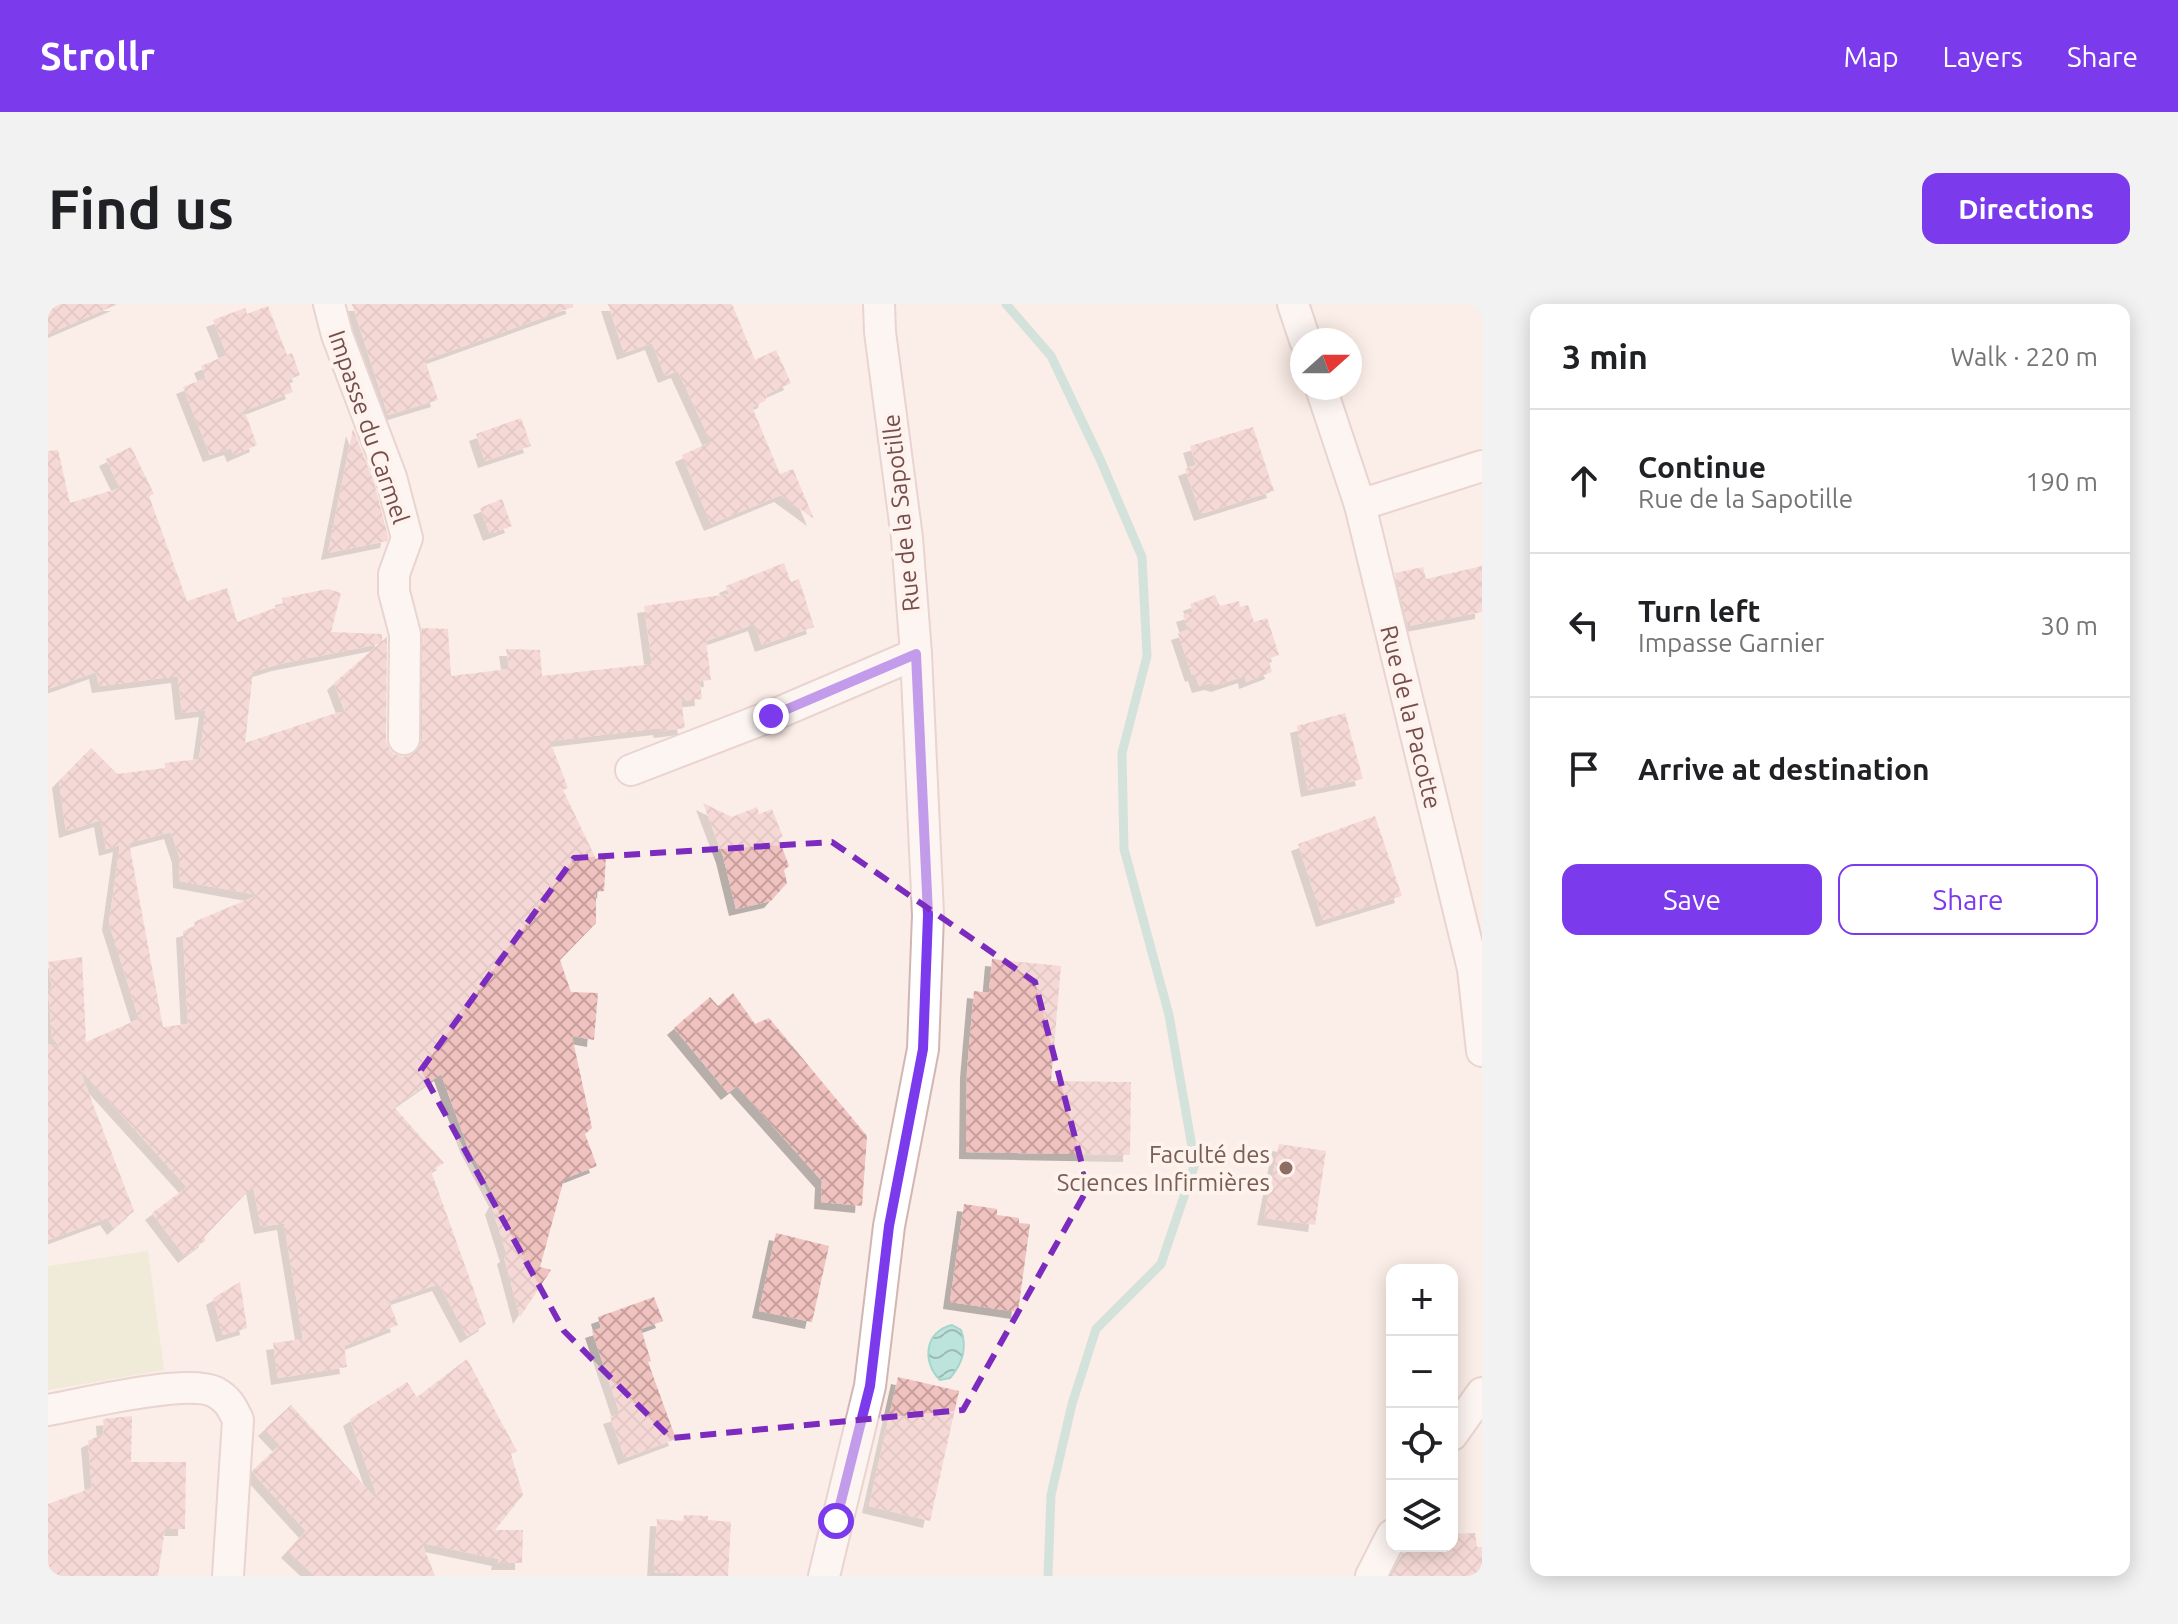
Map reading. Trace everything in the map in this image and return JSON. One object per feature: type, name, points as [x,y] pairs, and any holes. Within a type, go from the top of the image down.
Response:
[{"type":"street","name":"Impasse du Carmel","points":[[329,304],[337,335],[391,477],[407,538],[394,574],[394,592],[405,634],[404,739]]},
{"type":"street","name":"Rue de la Sapotille","points":[[824,1576],[870,1386],[889,1226],[923,1049],[928,915],[916,654],[907,538],[879,304]]},
{"type":"street","points":[[1293,304],[1301,328]]},
{"type":"street","name":"Rue de la Pacotte","points":[[1325,400],[1360,505],[1473,969],[1482,1051]]},
{"type":"street","points":[[1360,505],[1482,466]]},
{"type":"street","points":[[631,770],[771,716],[916,654]]},
{"type":"street","points":[[48,1410],[138,1393],[189,1388],[212,1391],[230,1403],[238,1420],[238,1431],[228,1576]]},
{"type":"street","points":[[1458,1427],[1482,1393]]},
{"type":"street","points":[[1371,1576],[1386,1547]]},
{"type":"highlighted area","points":[[832,842],[1035,982],[1088,1188],[963,1410],[671,1438],[564,1331],[421,1070],[574,858]]},
{"type":"green space","points":[[148,1251],[164,1370],[48,1390],[48,1266]]},
{"type":"water","points":[[952,1325],[961,1330],[963,1356],[950,1378],[940,1380],[930,1365],[929,1348],[936,1334]]},
{"type":"building","points":[[48,304],[118,304],[48,334]]},
{"type":"building","points":[[352,304],[573,304],[573,307],[425,360],[438,400],[388,415]]},
{"type":"building","points":[[608,304],[732,304],[755,360],[776,350],[791,383],[767,394],[765,401],[752,407],[780,474],[793,469],[814,519],[781,495],[711,524],[682,455],[711,442],[678,371],[665,376],[652,343],[624,353]]},
{"type":"building","points":[[268,306],[287,355],[292,353],[300,375],[288,380],[293,392],[239,413],[246,415],[257,445],[234,455],[231,448],[210,455],[183,387],[206,378],[201,366],[227,355],[213,320],[245,308],[247,314]]},
{"type":"building","points":[[521,418],[531,446],[485,461],[476,434]]},
{"type":"building","points":[[1253,427],[1274,491],[1201,514],[1185,469],[1196,465],[1190,446]]},
{"type":"building","points":[[353,429],[374,482],[388,537],[387,541],[328,553]]},
{"type":"building","points":[[131,447],[154,494],[149,496],[187,601],[227,588],[237,622],[283,605],[282,598],[328,589],[341,593],[331,632],[382,634],[382,641],[387,637],[386,740],[394,754],[403,757],[413,754],[420,747],[422,739],[422,628],[448,629],[451,676],[509,669],[506,649],[540,650],[542,676],[652,664],[644,606],[729,594],[726,586],[784,563],[791,582],[799,579],[814,627],[762,645],[755,624],[706,641],[711,680],[700,681],[702,699],[681,701],[685,728],[550,741],[568,788],[563,790],[596,859],[606,855],[604,891],[596,892],[596,923],[560,960],[571,992],[598,993],[594,1040],[572,1036],[592,1128],[585,1134],[597,1166],[564,1179],[540,1267],[551,1270],[520,1317],[504,1257],[507,1255],[492,1208],[496,1200],[467,1145],[441,1074],[394,1107],[444,1163],[431,1171],[486,1324],[467,1336],[439,1284],[389,1301],[398,1325],[344,1346],[347,1367],[278,1378],[273,1343],[303,1339],[284,1223],[261,1227],[253,1186],[204,1237],[206,1240],[185,1256],[152,1213],[187,1187],[79,1068],[134,1211],[114,1228],[107,1218],[48,1240],[48,1044],[60,1047],[52,1037],[48,989],[52,989],[48,962],[82,957],[86,1042],[139,1019],[109,923],[120,845],[106,849],[101,820],[66,831],[59,781],[91,748],[117,774],[165,768],[165,763],[199,759],[206,710],[182,713],[178,676],[99,686],[96,672],[48,689],[48,451],[58,450],[70,503],[120,488],[106,459]],"holes":[[[379,644],[334,683],[345,712],[245,743],[253,672]],[[171,832],[179,856],[180,881],[258,895],[194,922],[195,927],[183,931],[188,1024],[163,1027],[129,843]]]},
{"type":"building","points":[[502,499],[512,526],[490,534],[480,508]]},
{"type":"building","points":[[1482,566],[1482,612],[1408,626],[1395,573],[1423,567],[1426,579]]},
{"type":"building","points":[[1215,595],[1220,606],[1239,601],[1240,607],[1248,605],[1254,622],[1267,618],[1279,655],[1268,659],[1272,672],[1246,682],[1245,676],[1218,685],[1199,686],[1195,674],[1192,675],[1178,633],[1188,630],[1183,615],[1193,612],[1190,604]]},
{"type":"building","points":[[1345,713],[1363,779],[1308,790],[1297,726]]},
{"type":"building","points":[[703,803],[732,817],[757,807],[759,814],[772,809],[783,837],[779,839],[789,866],[784,870],[787,883],[771,901],[736,909],[723,856]]},
{"type":"building","points":[[1375,816],[1402,896],[1323,920],[1298,844]]},
{"type":"building","points":[[992,959],[1061,966],[1051,1081],[1131,1082],[1130,1155],[966,1152],[967,1071],[974,991],[989,993]]},
{"type":"building","points":[[733,993],[755,1024],[769,1018],[867,1136],[862,1206],[821,1202],[822,1181],[737,1086],[728,1093],[674,1028],[710,997],[718,1006]]},
{"type":"building","points":[[1279,1144],[1326,1151],[1315,1225],[1264,1218]]},
{"type":"building","points":[[964,1204],[997,1209],[997,1215],[1019,1218],[1019,1223],[1030,1224],[1018,1312],[950,1302]]},
{"type":"building","points":[[776,1233],[829,1246],[812,1322],[759,1311]]},
{"type":"building","points":[[240,1282],[247,1328],[223,1335],[213,1298]]},
{"type":"building","points":[[654,1297],[663,1321],[641,1329],[651,1361],[648,1362],[676,1439],[625,1458],[610,1417],[620,1414],[592,1331],[601,1328],[598,1317]]},
{"type":"building","points":[[467,1359],[517,1451],[511,1454],[523,1495],[495,1530],[523,1530],[522,1563],[498,1563],[499,1559],[422,1543],[435,1576],[315,1576],[288,1551],[306,1531],[253,1473],[280,1445],[265,1429],[291,1405],[379,1502],[350,1419],[407,1382],[417,1397]]},
{"type":"building","points":[[898,1377],[959,1391],[930,1521],[869,1506]]},
{"type":"building","points":[[132,1416],[131,1462],[186,1462],[185,1529],[165,1529],[158,1576],[48,1576],[48,1504],[92,1488],[88,1441],[104,1433],[103,1419]]},
{"type":"building","points":[[684,1515],[708,1516],[708,1520],[731,1522],[728,1576],[677,1576],[677,1573],[654,1572],[657,1519],[683,1521]]},
{"type":"building","points":[[1475,1533],[1477,1547],[1482,1547],[1482,1576],[1392,1576],[1406,1552],[1458,1552],[1458,1534]]},
{"type":"waterway","points":[[1006,304],[1051,356],[1142,557],[1147,656],[1122,753],[1124,849],[1169,1015],[1195,1164],[1161,1264],[1096,1329],[1072,1404],[1051,1495],[1048,1576]]},
{"type":"place","name":"Faculté des Sciences Infirmières","points":[[1286,1168]]},
{"type":"route","points":[[771,716],[916,654],[928,915],[923,1049],[889,1226],[870,1386],[836,1521]]}]
